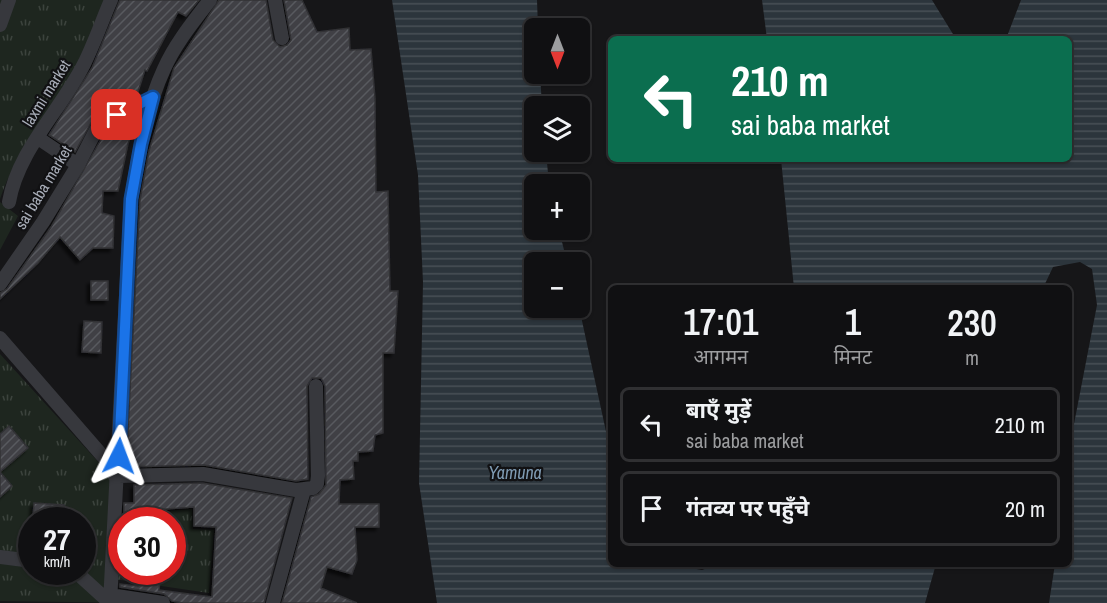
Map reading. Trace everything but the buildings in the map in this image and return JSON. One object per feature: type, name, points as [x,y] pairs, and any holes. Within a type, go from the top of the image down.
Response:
[{"type":"street","points":[[0,25],[9,0]]},
{"type":"street","name":"laxmi market","points":[[9,202],[12,185],[83,66],[111,0]]},
{"type":"street","points":[[110,600],[131,199],[141,144],[153,97],[164,68],[181,38],[210,0]]},
{"type":"street","points":[[275,0],[282,38]]},
{"type":"street","name":"sai baba market","points":[[0,285],[78,165],[96,130],[117,115],[153,97]]},
{"type":"street","points":[[38,138],[78,165]]},
{"type":"street","points":[[0,338],[106,460],[118,479]]},
{"type":"street","points":[[118,479],[203,474],[304,490],[313,488],[317,484],[316,386]]},
{"type":"street","points":[[273,603],[304,490]]},
{"type":"street","points":[[0,557],[18,559]]},
{"type":"street","points":[[92,585],[110,600],[164,603]]},
{"type":"green space","points":[[0,0],[110,0],[79,63],[16,163],[0,199]]},
{"type":"green space","points":[[0,202],[18,216],[0,250]]},
{"type":"green space","points":[[0,354],[101,465],[113,483],[110,507],[108,507],[108,585],[114,585],[113,599],[142,603],[0,601]]},
{"type":"green space","points":[[186,509],[192,509],[193,529],[214,530],[209,593],[155,585],[186,585]]},
{"type":"water","name":"Yamuna","points":[[392,0],[537,0],[538,18],[524,18],[524,84],[541,84],[541,96],[524,96],[524,162],[547,162],[548,174],[524,174],[524,240],[562,240],[564,252],[524,252],[524,318],[581,318],[608,441],[608,567],[685,567],[702,570],[710,567],[935,567],[925,603],[437,603],[419,483],[423,282],[418,175]]},
{"type":"water","points":[[762,0],[932,0],[954,36],[767,36]]},
{"type":"water","points":[[1021,0],[1107,0],[1107,603],[1049,603],[1055,567],[1072,567],[1072,434],[1097,305],[1092,269],[1080,262],[1053,267],[1044,285],[794,285],[781,162],[1072,162],[1072,36],[1007,36]]},
{"type":"route","points":[[117,115],[153,97],[141,144],[131,199],[119,456]]}]
